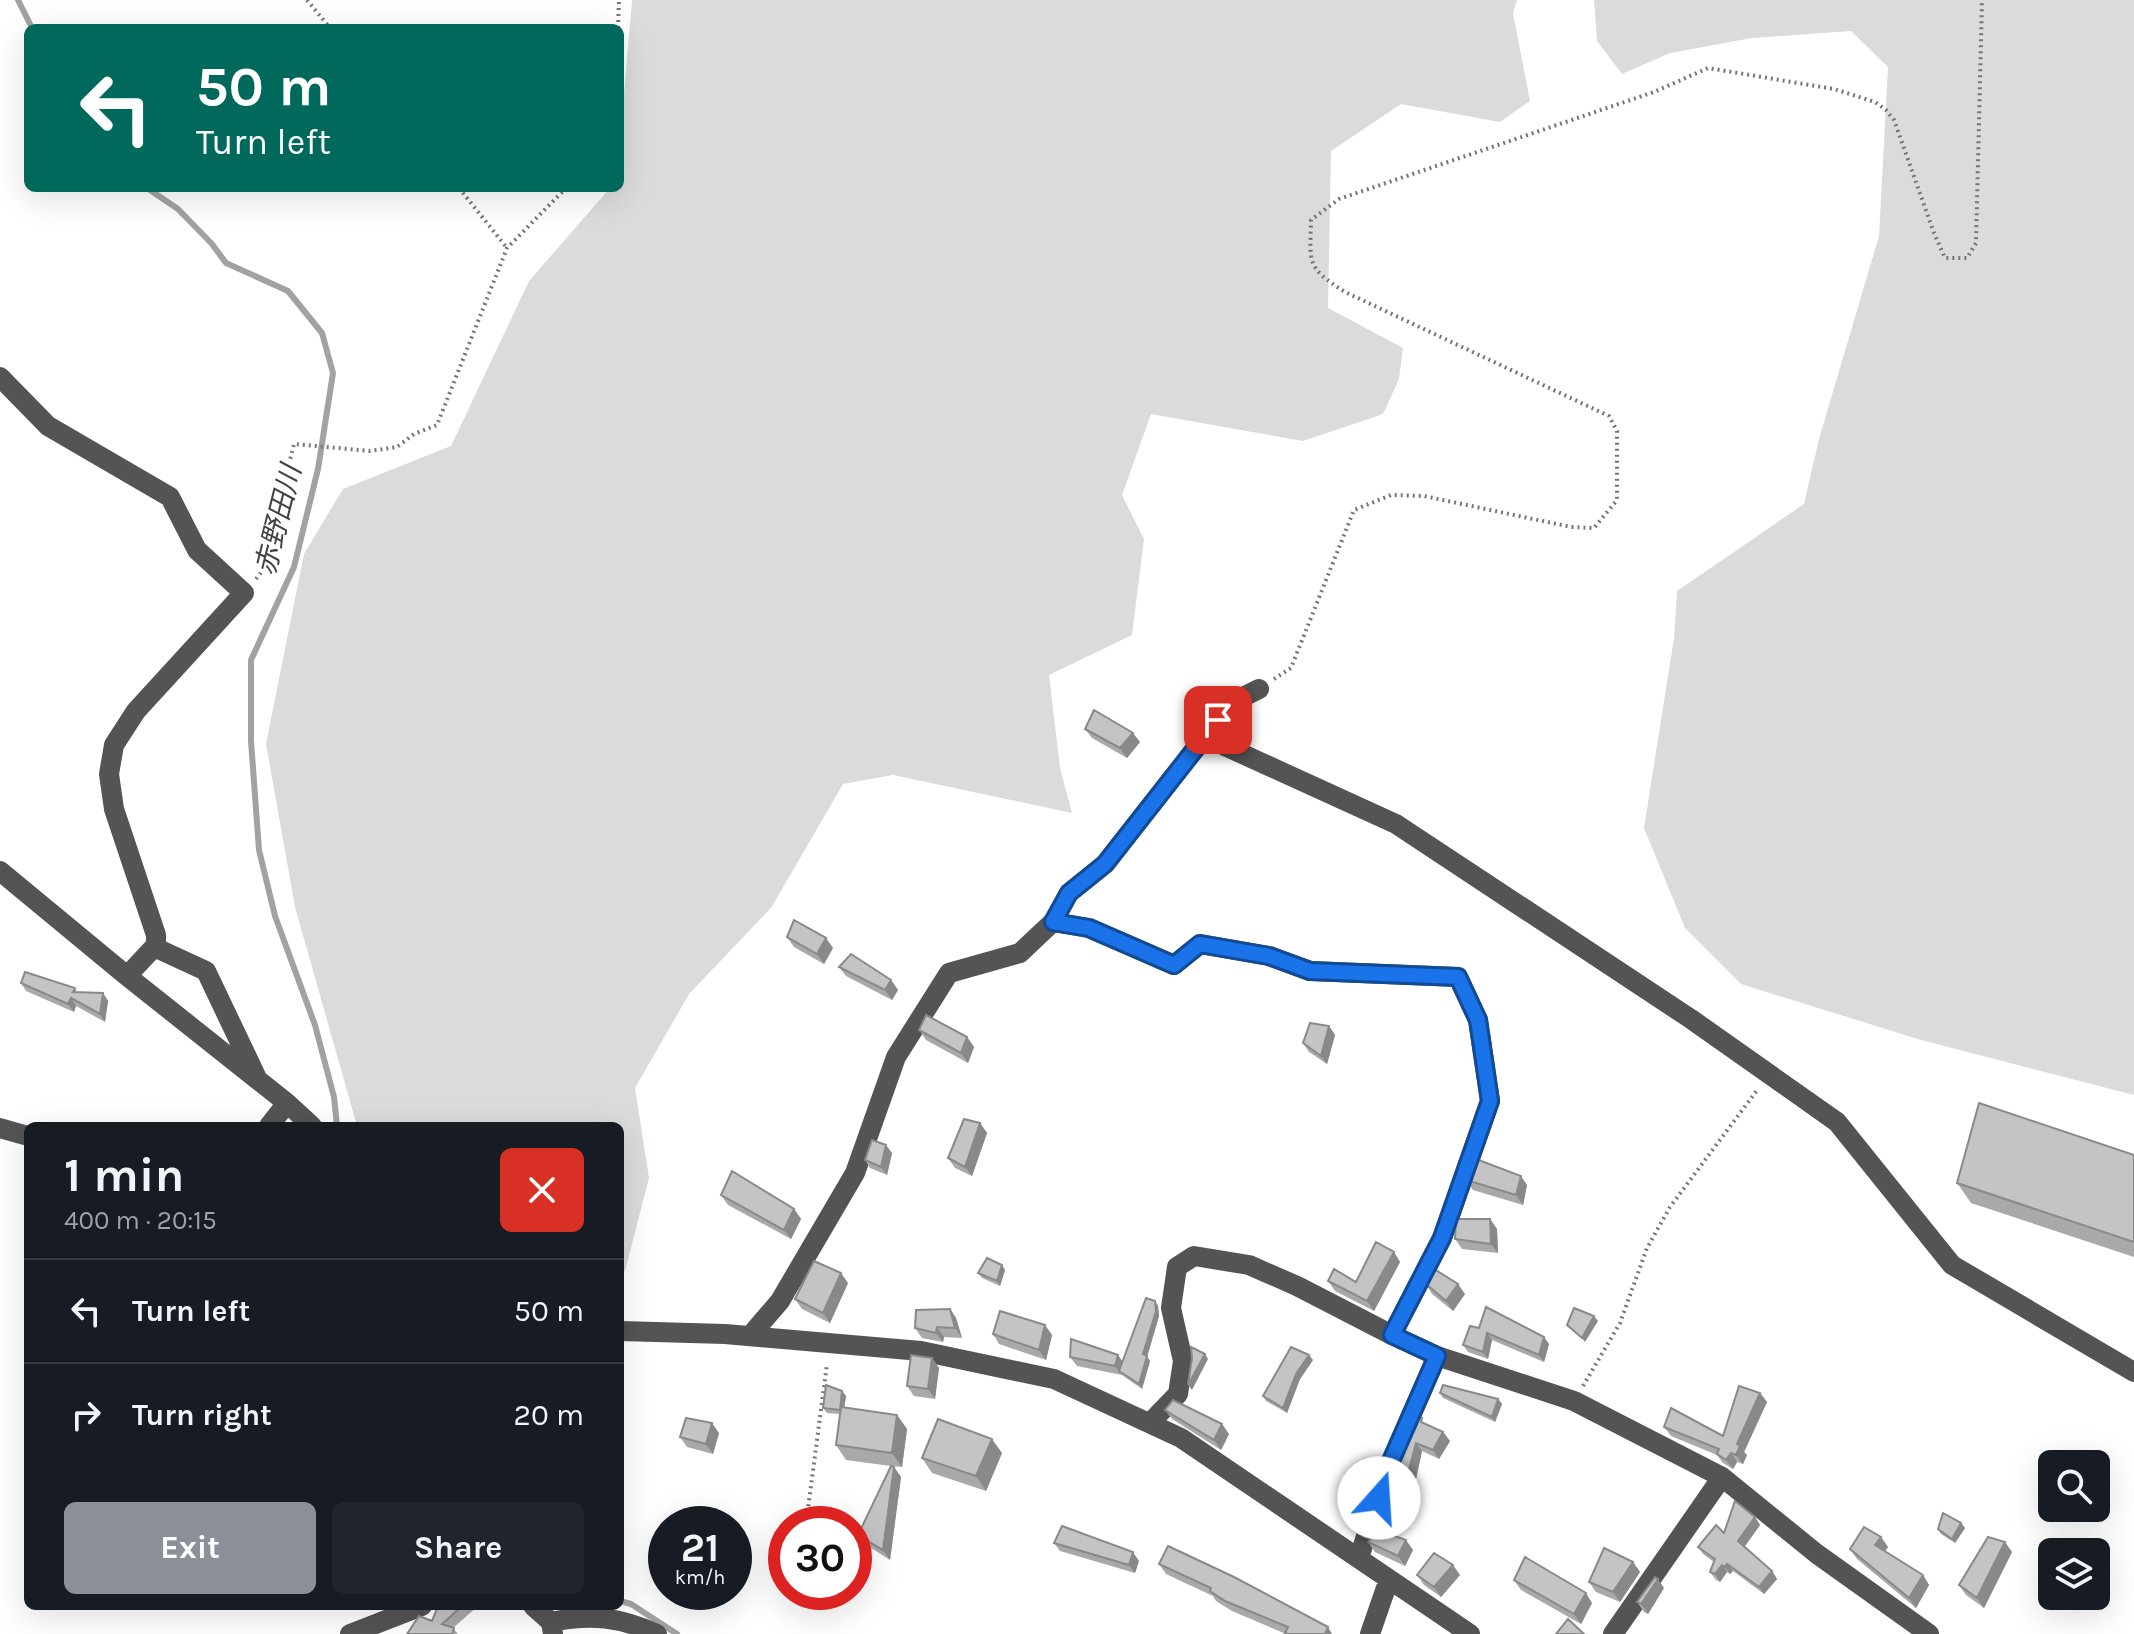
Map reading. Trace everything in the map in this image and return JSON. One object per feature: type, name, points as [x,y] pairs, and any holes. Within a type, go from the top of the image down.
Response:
[{"type":"street","points":[[0,377],[48,426],[170,497],[197,550],[244,593],[136,711],[114,745],[109,774],[114,809],[156,935],[154,947],[127,976]]},
{"type":"street","points":[[750,1336],[780,1301],[855,1173],[896,1057],[949,973],[1020,953],[1053,922],[1069,893],[1105,864],[1231,703],[1259,689]]},
{"type":"street","points":[[1205,737],[1396,824],[1538,916],[1837,1122],[1952,1265],[2134,1372]]},
{"type":"street","points":[[0,871],[308,1122]]},
{"type":"street","points":[[1053,922],[1089,928],[1174,965],[1200,944],[1269,956],[1310,971],[1458,977],[1478,1020],[1490,1101],[1442,1238],[1392,1335]]},
{"type":"street","points":[[154,947],[206,971],[258,1080]]},
{"type":"street","points":[[272,1122],[287,1103]]},
{"type":"street","points":[[0,1128],[24,1135]]},
{"type":"street","points":[[1150,1423],[1178,1394],[1183,1361],[1171,1308],[1177,1267],[1194,1256],[1249,1265],[1437,1356],[1574,1401],[1722,1477],[1817,1554],[1929,1634]]},
{"type":"street","points":[[624,1331],[750,1336],[921,1351],[1054,1379],[1181,1438],[1470,1634]]},
{"type":"street","points":[[1359,1558],[1388,1468],[1437,1356]]},
{"type":"street","points":[[1613,1634],[1722,1477]]},
{"type":"street","points":[[1370,1634],[1389,1579]]},
{"type":"street","points":[[350,1634],[412,1610]]},
{"type":"street","points":[[536,1610],[552,1628],[576,1617],[629,1621],[657,1634]]},
{"type":"path","points":[[307,0],[327,24]]},
{"type":"path","points":[[618,24],[619,0]]},
{"type":"path","points":[[1259,689],[1291,668],[1354,510],[1391,495],[1424,496],[1571,527],[1594,528],[1617,500],[1617,431],[1609,416],[1345,292],[1317,274],[1310,255],[1311,220],[1339,199],[1654,92],[1708,68],[1834,89],[1875,102],[1886,110],[1894,120],[1945,258],[1967,258],[1976,243],[1982,0]]},
{"type":"path","points":[[462,192],[507,248]]},
{"type":"path","points":[[244,593],[263,570],[294,444],[370,451],[397,447],[414,434],[437,425],[507,248],[562,192]]},
{"type":"path","points":[[1574,1401],[1620,1323],[1647,1248],[1670,1207],[1769,1074]]},
{"type":"path","points":[[808,1506],[829,1342]]},
{"type":"shaded area","points":[[632,0],[1517,0],[1513,13],[1530,101],[1500,122],[1401,104],[1331,151],[1328,308],[1403,348],[1399,379],[1383,414],[1303,441],[1151,414],[1122,495],[1144,539],[1132,635],[1049,675],[1060,768],[1072,813],[893,775],[843,784],[771,908],[689,994],[635,1088],[649,1178],[624,1271],[624,1122],[356,1122],[295,907],[266,744],[304,554],[343,489],[451,446],[529,281],[607,192],[624,192],[624,94]]},
{"type":"shaded area","points":[[1594,0],[2134,0],[2134,1095],[1921,1040],[1741,984],[1685,928],[1644,828],[1674,638],[1677,591],[1804,504],[1819,439],[1879,236],[1888,67],[1851,31],[1752,38],[1670,53],[1622,74],[1597,41]]},
{"type":"building","points":[[1094,710],[1133,733],[1120,748],[1085,729]]},
{"type":"building","points":[[794,920],[826,938],[817,954],[787,937]]},
{"type":"building","points":[[851,954],[891,980],[885,990],[839,967]]},
{"type":"building","points":[[25,972],[75,988],[73,992],[103,993],[100,1014],[71,998],[68,1004],[21,983]]},
{"type":"building","points":[[926,1015],[967,1037],[961,1053],[919,1030]]},
{"type":"building","points":[[1310,1023],[1329,1026],[1321,1056],[1303,1043]]},
{"type":"building","points":[[1979,1103],[2134,1155],[2134,1242],[1957,1183]]},
{"type":"building","points":[[964,1119],[980,1123],[965,1167],[948,1158]]},
{"type":"building","points":[[872,1140],[886,1145],[881,1167],[865,1160]]},
{"type":"building","points":[[1476,1159],[1521,1176],[1516,1195],[1466,1180]]},
{"type":"building","points":[[732,1171],[794,1209],[784,1230],[721,1195]]},
{"type":"building","points":[[1456,1219],[1490,1219],[1491,1244],[1455,1239]]},
{"type":"building","points":[[1376,1242],[1394,1252],[1367,1301],[1328,1281],[1334,1269],[1356,1282]]},
{"type":"building","points":[[987,1258],[1002,1265],[997,1281],[978,1273]]},
{"type":"building","points":[[814,1261],[841,1273],[823,1313],[795,1299]]},
{"type":"building","points":[[1431,1267],[1458,1284],[1446,1301],[1426,1284]]},
{"type":"building","points":[[1146,1298],[1155,1301],[1156,1311],[1143,1354],[1147,1356],[1139,1384],[1119,1371]]},
{"type":"building","points":[[1486,1307],[1544,1337],[1539,1355],[1487,1333],[1483,1352],[1463,1345],[1470,1326],[1479,1328]]},
{"type":"building","points":[[1574,1308],[1594,1316],[1582,1338],[1567,1325]]},
{"type":"building","points":[[950,1309],[955,1328],[937,1327],[936,1333],[915,1328],[916,1310]]},
{"type":"building","points":[[1000,1311],[1045,1325],[1039,1350],[993,1334]]},
{"type":"building","points":[[1071,1339],[1118,1355],[1115,1366],[1070,1357]]},
{"type":"building","points":[[1191,1347],[1205,1354],[1188,1385],[1192,1358]]},
{"type":"building","points":[[1291,1347],[1309,1355],[1296,1374],[1283,1408],[1263,1396]]},
{"type":"building","points":[[911,1355],[932,1358],[928,1389],[907,1386]]},
{"type":"building","points":[[826,1385],[842,1391],[840,1410],[823,1408]]},
{"type":"building","points":[[1443,1385],[1498,1399],[1492,1417],[1440,1393]]},
{"type":"building","points":[[1739,1386],[1760,1393],[1737,1444],[1740,1446],[1736,1455],[1731,1453],[1726,1460],[1717,1454],[1719,1449],[1664,1427],[1671,1408],[1723,1436]]},
{"type":"building","points":[[1173,1400],[1222,1424],[1214,1440],[1165,1410]]},
{"type":"building","points":[[841,1407],[897,1415],[892,1453],[836,1445]]},
{"type":"building","points":[[1417,1416],[1422,1418],[1421,1422],[1443,1432],[1433,1450],[1416,1443],[1409,1470],[1395,1462]]},
{"type":"building","points":[[686,1418],[712,1423],[706,1444],[680,1437]]},
{"type":"building","points":[[938,1419],[992,1439],[976,1476],[922,1458]]},
{"type":"building","points":[[891,1466],[894,1467],[883,1550],[872,1543],[872,1506]]},
{"type":"building","points":[[1735,1501],[1755,1517],[1738,1541],[1772,1571],[1759,1587],[1727,1564],[1725,1567],[1722,1565],[1715,1574],[1710,1572],[1715,1559],[1698,1547],[1716,1525],[1724,1533]]},
{"type":"building","points":[[1943,1513],[1961,1523],[1952,1539],[1938,1529]]},
{"type":"building","points":[[1062,1526],[1133,1552],[1129,1565],[1054,1543]]},
{"type":"building","points":[[1864,1527],[1881,1537],[1875,1545],[1923,1575],[1909,1598],[1850,1549]]},
{"type":"building","points":[[1378,1530],[1406,1540],[1398,1556],[1368,1542]]},
{"type":"building","points":[[1988,1537],[2005,1542],[1977,1598],[1959,1585]]},
{"type":"building","points":[[1168,1546],[1328,1627],[1325,1634],[1288,1634],[1285,1633],[1288,1627],[1225,1601],[1210,1591],[1211,1588],[1159,1564]]},
{"type":"building","points":[[1604,1548],[1633,1562],[1613,1592],[1589,1582]]},
{"type":"building","points":[[1434,1553],[1453,1565],[1434,1587],[1417,1575]]},
{"type":"building","points":[[1525,1557],[1586,1593],[1574,1614],[1514,1580]]},
{"type":"building","points":[[1655,1577],[1658,1579],[1641,1604],[1637,1602]]},
{"type":"building","points":[[436,1610],[458,1610],[442,1624],[454,1628],[452,1634],[407,1634],[419,1616],[432,1621]]},
{"type":"building","points":[[1568,1619],[1584,1634],[1556,1634]]},
{"type":"waterway","name":"赤野田川","points":[[18,0],[30,24]]},
{"type":"waterway","name":"赤野田川","points":[[153,192],[178,209],[226,263],[288,291],[322,333],[333,373],[318,469],[294,567],[251,660],[251,741],[259,850],[275,916],[315,1025],[334,1097],[337,1122]]},
{"type":"waterway","name":"赤野田川","points":[[624,1602],[677,1634]]},
{"type":"route","points":[[1218,720],[1105,864],[1069,893],[1053,922],[1089,928],[1174,965],[1200,944],[1269,956],[1310,971],[1458,977],[1478,1020],[1490,1101],[1442,1238],[1392,1335],[1437,1356],[1388,1468],[1379,1498]]}]
